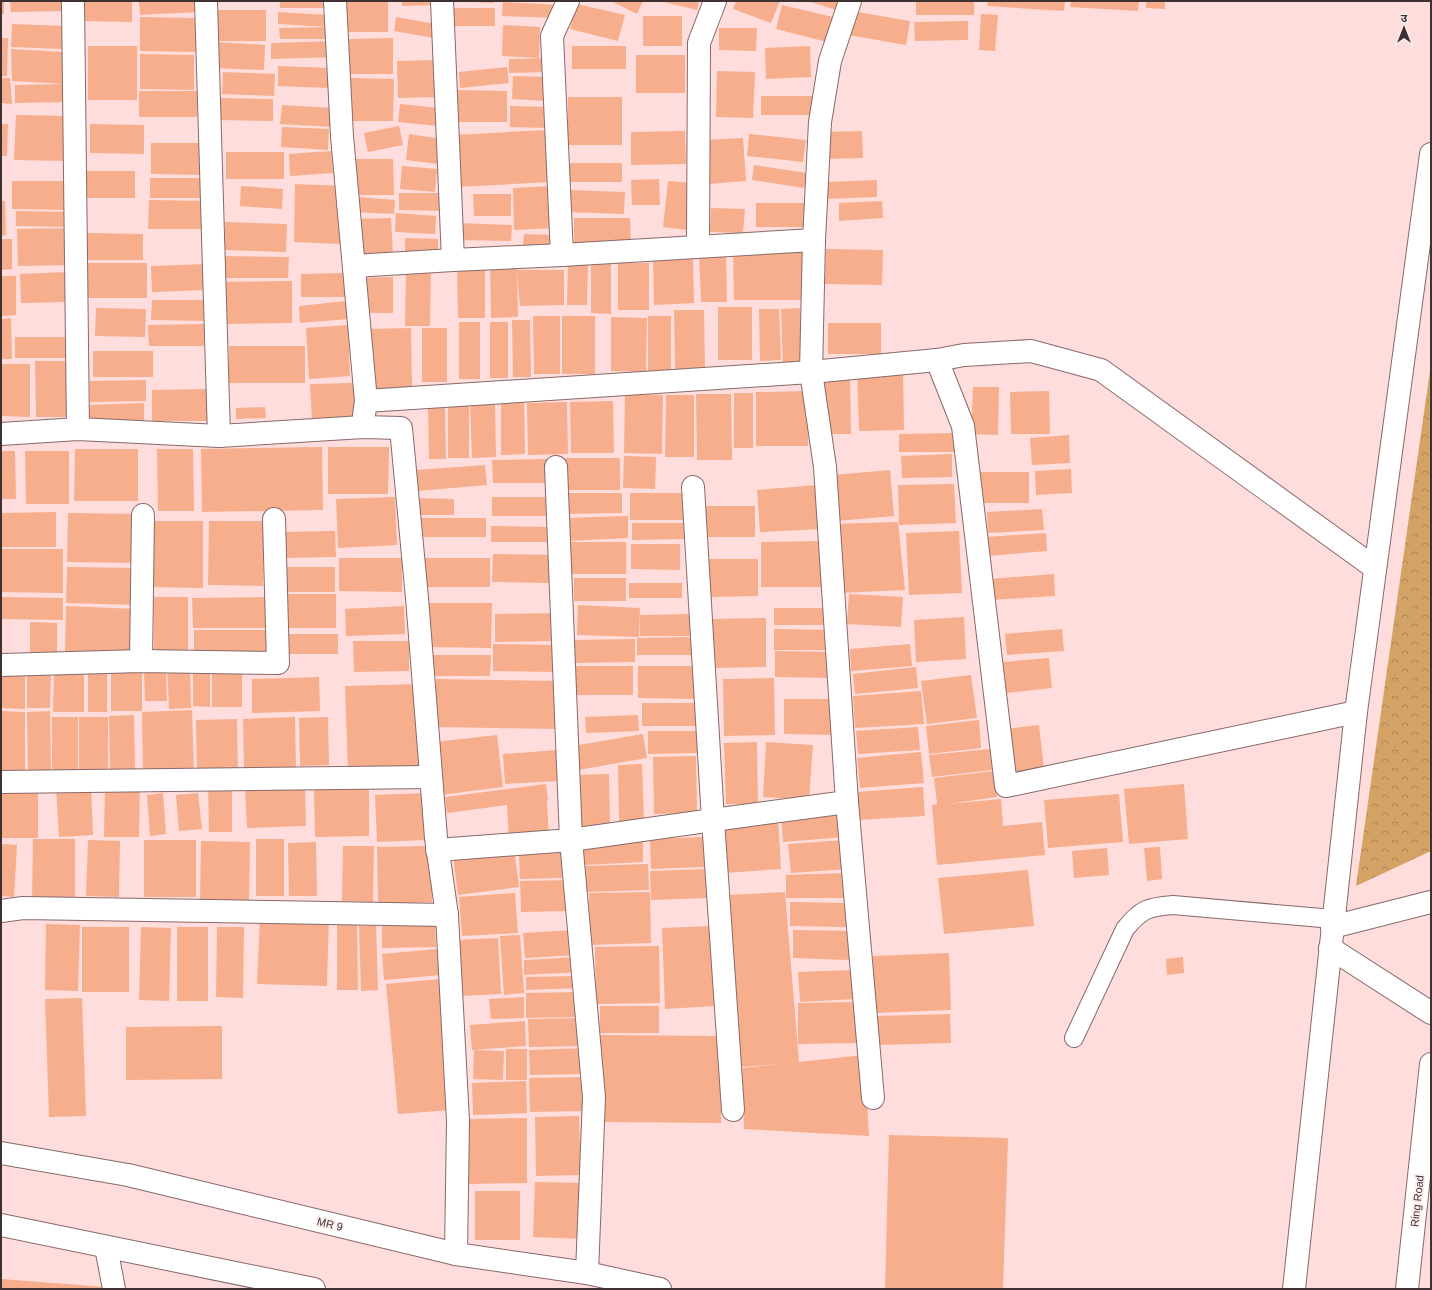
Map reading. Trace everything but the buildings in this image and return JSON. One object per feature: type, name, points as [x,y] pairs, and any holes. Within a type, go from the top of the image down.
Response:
[{"type":"street","points":[[73,1],[78,429]]},
{"type":"street","points":[[206,1],[219,436]]},
{"type":"street","points":[[335,1],[342,136],[366,401],[363,427]]},
{"type":"street","points":[[442,1],[453,260]]},
{"type":"street","points":[[562,255],[552,36],[568,1]]},
{"type":"street","points":[[698,246],[699,43],[715,1]]},
{"type":"street","points":[[850,1],[830,61],[820,122],[814,240],[811,372],[825,467],[847,802],[873,1098]]},
{"type":"street","points":[[1294,1289],[1356,712],[1431,154]]},
{"type":"street","points":[[354,266],[814,240]]},
{"type":"street","points":[[366,401],[811,372],[936,360],[964,355],[1031,351],[1100,370],[1375,568]]},
{"type":"street","points":[[936,360],[963,426],[1006,786],[1356,712]]},
{"type":"street","points":[[1,434],[78,429],[219,436],[363,427],[401,428],[417,598],[430,777],[447,915],[458,1121],[456,1254]]},
{"type":"street","points":[[556,467],[571,840],[594,1097],[587,1273]]},
{"type":"street","points":[[693,487],[713,820],[733,1110]]},
{"type":"street","points":[[141,661],[144,515]]},
{"type":"street","points":[[1,665],[141,661],[278,663],[274,519]]},
{"type":"street","points":[[1,782],[430,777]]},
{"type":"street","points":[[438,850],[571,840],[847,802]]},
{"type":"street","points":[[1332,932],[1431,902]]},
{"type":"street","points":[[1,911],[23,908],[447,915]]},
{"type":"street","points":[[1332,932],[1431,1012]]},
{"type":"street","name":"Ring Road","points":[[1407,1289],[1431,1064]]},
{"type":"street","name":"MR 9","points":[[1,1152],[128,1175],[456,1254],[587,1273],[660,1289]]},
{"type":"street","points":[[1,1225],[106,1247],[250,1282],[314,1289]]},
{"type":"street","points":[[106,1247],[114,1289]]},
{"type":"lane","points":[[1074,1038],[1125,929],[1135,916],[1144,910],[1156,906],[1173,905],[1332,932]]},
{"type":"green space","points":[[1431,364],[1431,851],[1356,886]]}]
